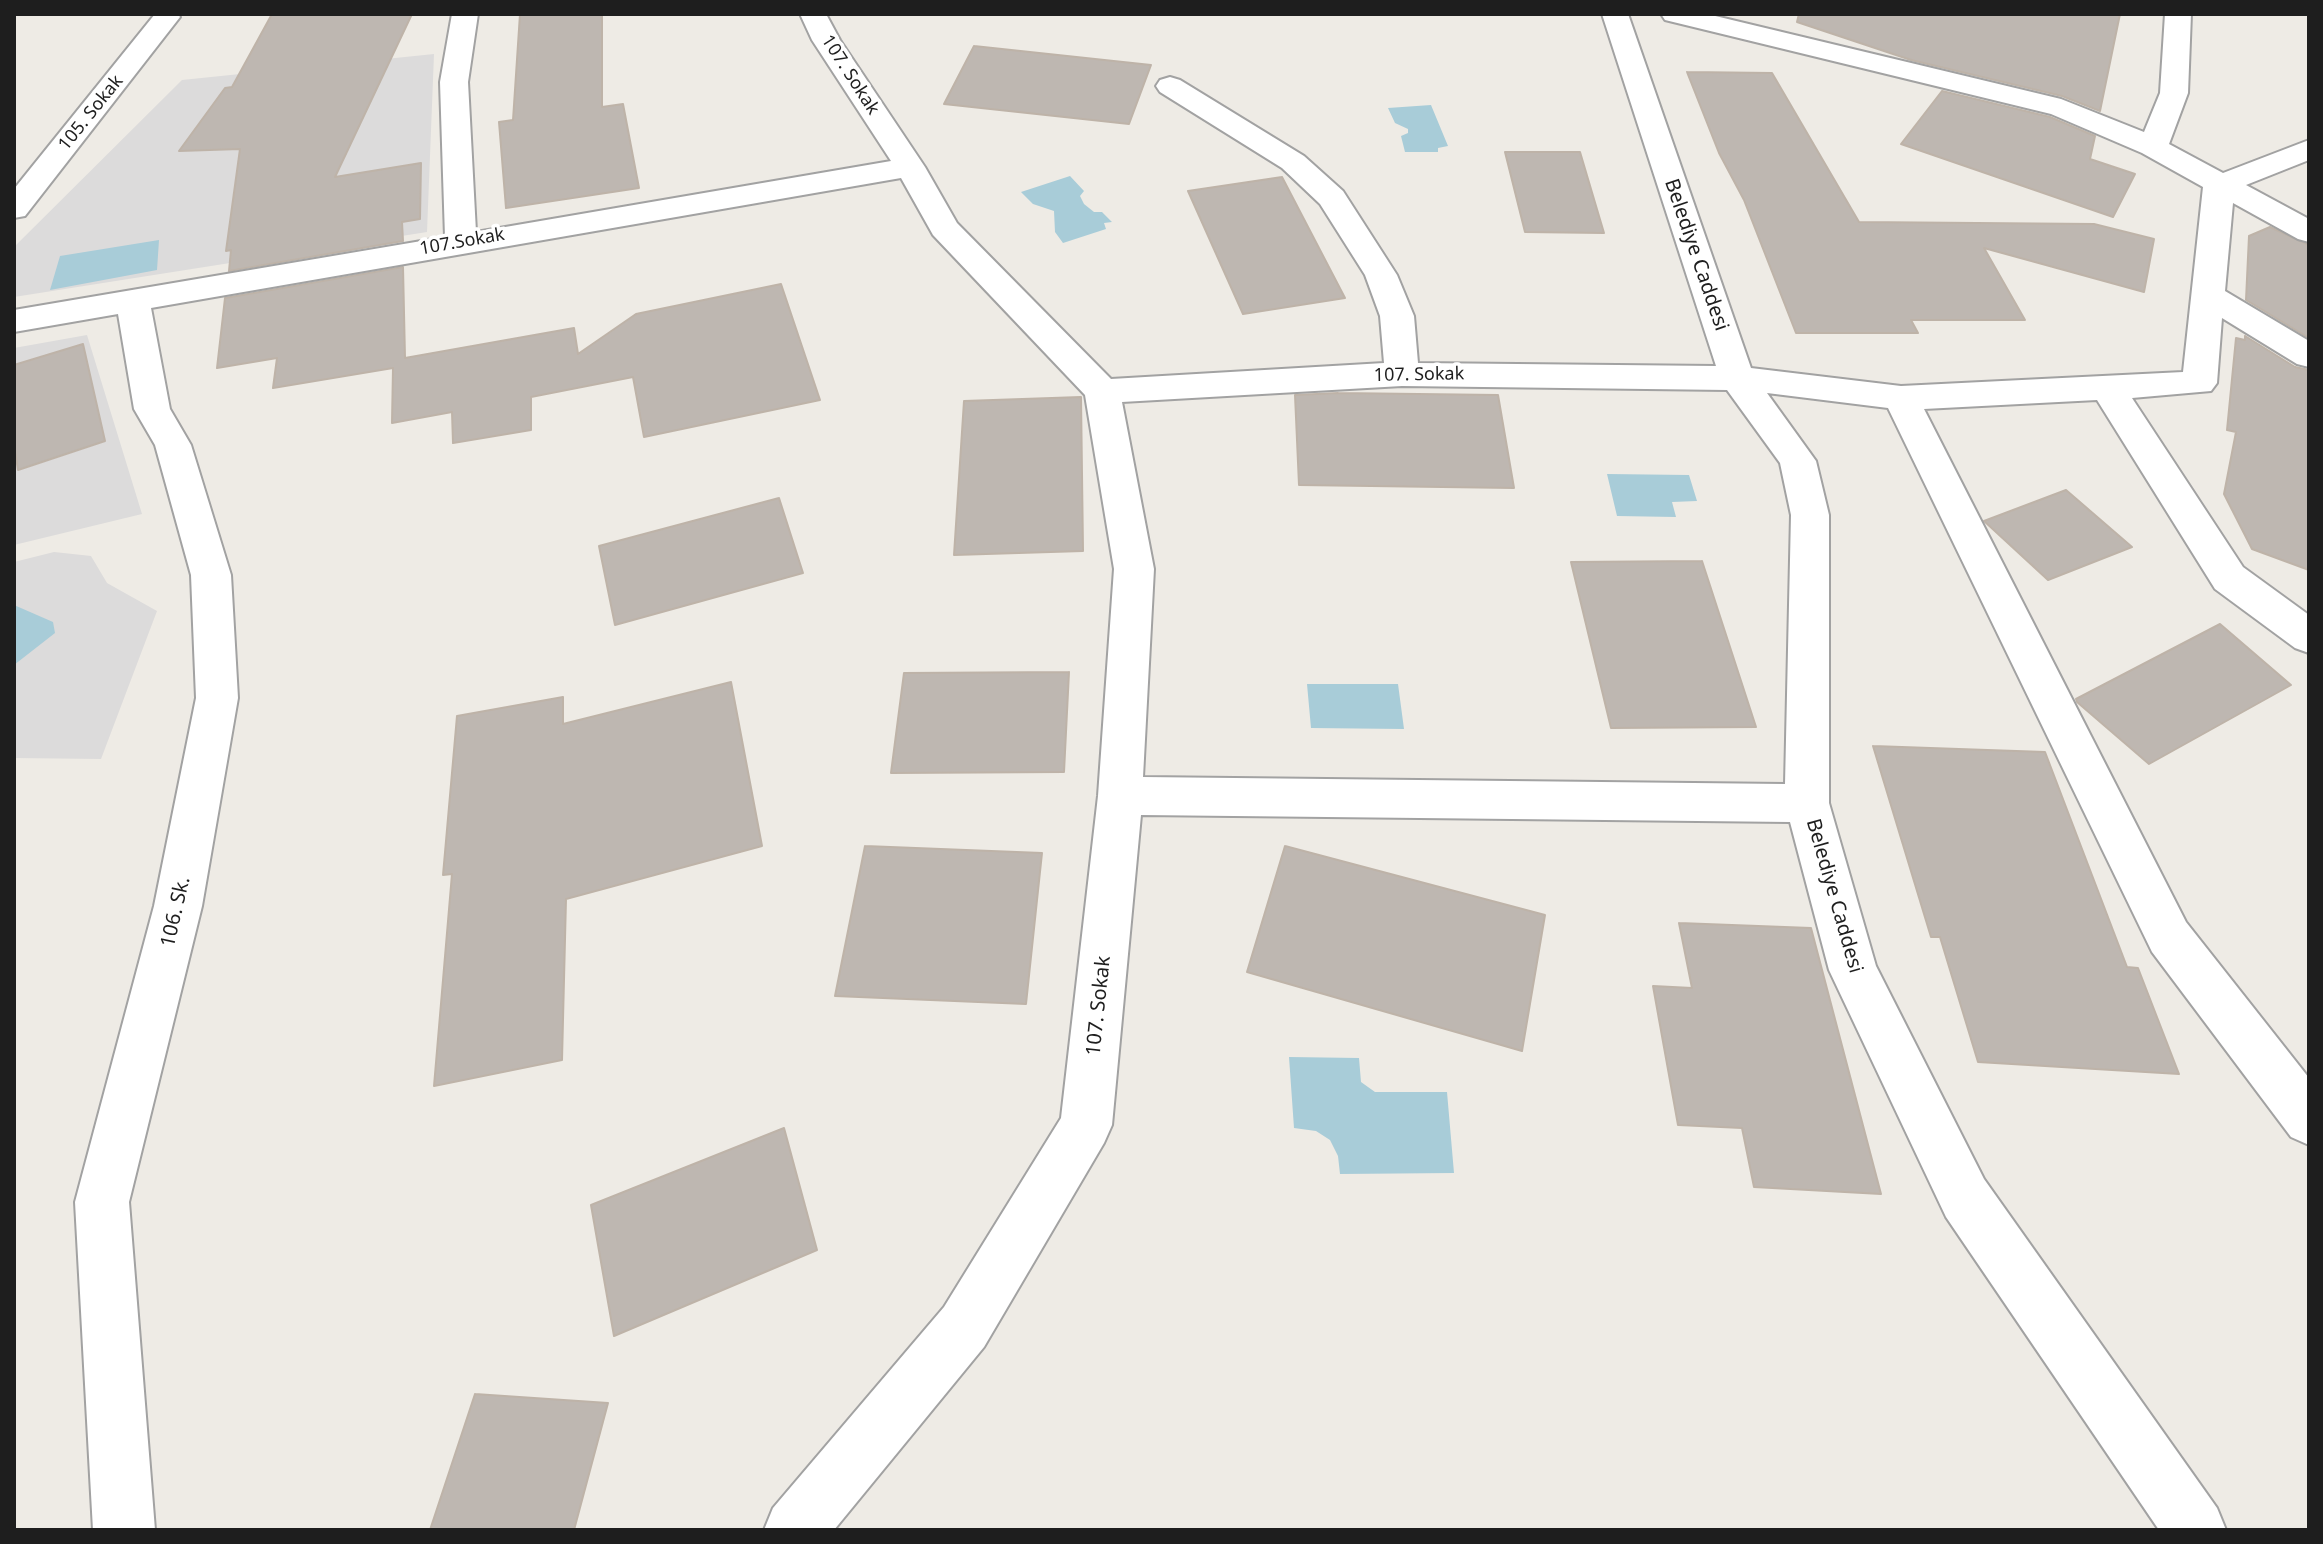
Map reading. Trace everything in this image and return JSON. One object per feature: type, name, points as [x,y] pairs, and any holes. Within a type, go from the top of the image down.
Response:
[{"type":"street","points":[[461,242],[454,82],[465,14]]},
{"type":"street","name":"107. Sokak","points":[[795,1530],[964,1327],[1086,1125],[1120,796],[1134,569],[1102,391],[944,228],[910,167],[826,40],[813,14]]},
{"type":"street","name":"Belediye Caddesi","points":[[1615,14],[1737,378],[1798,461],[1810,515],[1807,803],[1853,970],[1965,1198],[2195,1530]]},
{"type":"street","points":[[1674,14],[2061,108],[2153,147],[2309,232]]},
{"type":"street","points":[[2153,147],[2174,93],[2178,14]]},
{"type":"street","name":"105. Sokak","points":[[14,209],[167,17]]},
{"type":"street","points":[[1170,86],[1293,162],[1332,198],[1381,275],[1397,316],[1402,374]]},
{"type":"street","points":[[2219,185],[2309,149]]},
{"type":"street","name":"107.Sokak","points":[[14,321],[910,167]]},
{"type":"street","points":[[2219,185],[2208,295],[2309,356]]},
{"type":"street","name":"107. Sokak","points":[[1102,391],[1402,374],[1737,378],[1901,398],[2199,383],[2208,295]]},
{"type":"street","name":"106. Sk.","points":[[124,1530],[102,1202],[178,906],[217,698],[211,575],[173,445],[152,409],[133,301]]},
{"type":"street","points":[[2107,387],[2229,578],[2309,637]]},
{"type":"street","points":[[1901,398],[2169,937],[2303,1096]]},
{"type":"street","points":[[1120,796],[1807,803]]},
{"type":"shaded area","points":[[434,54],[427,232],[14,297],[14,247],[182,80]]},
{"type":"shaded area","points":[[87,335],[142,514],[14,545],[14,348]]},
{"type":"shaded area","points":[[54,552],[91,556],[107,583],[157,611],[101,759],[14,758],[14,562]]},
{"type":"water","points":[[1431,105],[1448,146],[1438,148],[1438,152],[1405,152],[1401,136],[1408,133],[1408,129],[1395,123],[1388,108]]},
{"type":"water","points":[[1070,176],[1084,191],[1080,196],[1084,204],[1094,212],[1102,212],[1112,222],[1104,223],[1106,229],[1063,243],[1055,232],[1054,211],[1033,204],[1021,192]]},
{"type":"water","points":[[159,240],[157,270],[50,290],[60,256]]},
{"type":"water","points":[[1607,474],[1689,475],[1697,501],[1672,502],[1676,517],[1617,516]]},
{"type":"water","points":[[14,605],[53,622],[55,633],[14,665]]},
{"type":"water","points":[[1307,684],[1398,684],[1404,729],[1311,728]]},
{"type":"water","points":[[1289,1057],[1359,1058],[1361,1082],[1375,1092],[1447,1092],[1454,1173],[1340,1174],[1338,1156],[1330,1140],[1316,1131],[1294,1128]]},
{"type":"building","points":[[272,14],[412,14],[335,177],[421,163],[420,219],[402,222],[403,241],[229,271],[231,250],[226,251],[240,149],[179,151],[225,88],[232,87]]},
{"type":"building","points":[[520,14],[602,14],[602,107],[623,104],[639,188],[506,208],[499,122],[513,120]]},
{"type":"building","points":[[1799,14],[2120,14],[2100,111],[2062,96],[1911,60],[1797,22]]},
{"type":"building","points":[[974,46],[1151,65],[1129,124],[944,104]]},
{"type":"building","points":[[1687,72],[1772,73],[1859,222],[2094,224],[2154,239],[2144,292],[1984,248],[2025,320],[1911,320],[1918,333],[1796,333],[1744,200],[1719,153]]},
{"type":"building","points":[[1942,91],[2050,117],[2095,136],[2090,159],[2135,174],[2113,217],[1901,144]]},
{"type":"building","points":[[1505,152],[1580,152],[1604,233],[1525,232]]},
{"type":"building","points":[[1282,177],[1345,298],[1243,314],[1188,191]]},
{"type":"building","points":[[2270,227],[2309,245],[2309,338],[2246,300],[2249,236]]},
{"type":"building","points":[[403,267],[405,358],[574,328],[578,354],[636,314],[781,284],[820,400],[644,437],[633,377],[531,397],[531,430],[453,443],[452,412],[392,423],[393,368],[273,388],[277,358],[217,368],[225,298]]},
{"type":"building","points":[[2245,336],[2295,367],[2309,370],[2309,570],[2252,549],[2224,494],[2236,432],[2227,430],[2236,338],[2245,340]]},
{"type":"building","points":[[83,344],[105,441],[18,470],[14,445],[14,365]]},
{"type":"building","points":[[1295,395],[1498,395],[1514,488],[1299,485]]},
{"type":"building","points":[[1081,397],[1083,551],[954,555],[964,401]]},
{"type":"building","points":[[2066,490],[2132,547],[2048,580],[1984,521]]},
{"type":"building","points":[[779,498],[803,573],[615,625],[599,546]]},
{"type":"building","points":[[1702,561],[1756,727],[1611,728],[1571,562]]},
{"type":"building","points":[[2220,624],[2291,685],[2149,764],[2077,702],[2076,699]]},
{"type":"building","points":[[1069,672],[1064,772],[891,773],[904,673]]},
{"type":"building","points":[[731,682],[762,846],[566,899],[562,1060],[434,1086],[452,874],[443,875],[457,716],[563,697],[563,724]]},
{"type":"building","points":[[1873,746],[2045,752],[2127,967],[2138,968],[2179,1074],[1978,1062],[1940,937],[1931,937]]},
{"type":"building","points":[[865,846],[1042,853],[1026,1004],[835,996]]},
{"type":"building","points":[[1285,846],[1545,915],[1522,1051],[1247,972]]},
{"type":"building","points":[[1679,923],[1811,928],[1881,1194],[1754,1187],[1742,1128],[1678,1125],[1653,986],[1692,988]]},
{"type":"building","points":[[784,1128],[817,1250],[614,1336],[591,1205]]},
{"type":"building","points":[[475,1394],[608,1403],[574,1530],[430,1530]]}]
